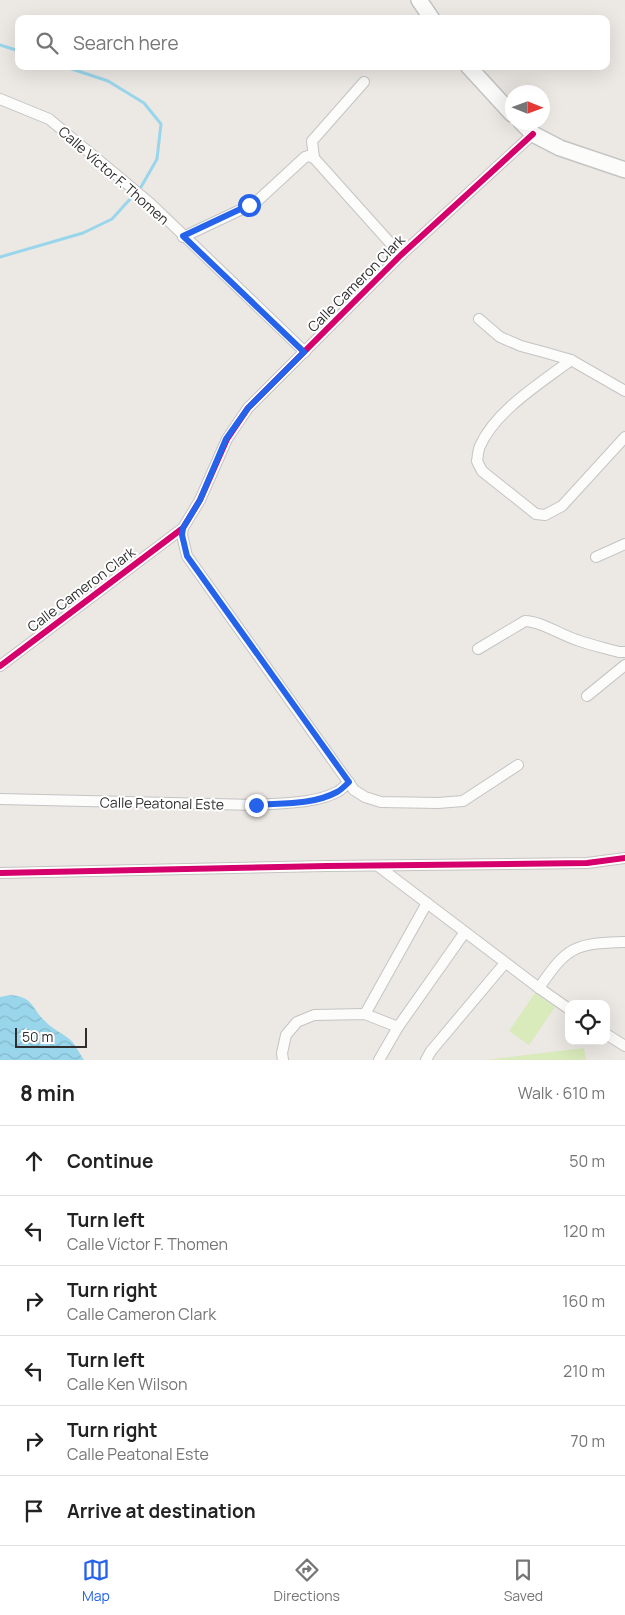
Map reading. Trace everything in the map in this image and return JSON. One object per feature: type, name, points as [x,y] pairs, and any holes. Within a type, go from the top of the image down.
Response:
[{"type":"main road","points":[[419,0],[429,15]]},
{"type":"main road","points":[[472,70],[505,106]]},
{"type":"main road","points":[[529,130],[560,148],[625,170]]},
{"type":"street","points":[[314,158],[312,141],[364,82]]},
{"type":"street","name":"Calle Víctor F. Thomen","points":[[0,99],[49,119],[119,177],[151,204],[304,352]]},
{"type":"street","name":"Calle Cameron Clark","points":[[0,666],[183,528],[200,500],[226,439],[248,408],[401,255],[533,134]]},
{"type":"street","points":[[183,236],[255,203],[308,156],[314,158],[401,255]]},
{"type":"street","points":[[479,319],[500,337],[521,346],[571,360],[625,391]]},
{"type":"street","points":[[571,360],[510,407],[490,428],[480,446],[476,461],[482,472],[536,514],[545,515],[562,506],[625,437]]},
{"type":"street","points":[[183,528],[182,535],[187,556],[354,790],[365,797],[381,802],[438,803],[463,801],[518,765]]},
{"type":"street","points":[[596,557],[625,544]]},
{"type":"street","points":[[478,649],[525,621],[534,621],[577,640],[618,652],[625,652]]},
{"type":"street","points":[[587,696],[625,665]]},
{"type":"street","name":"Calle Peatonal Este","points":[[0,799],[256,805],[320,798],[337,792],[349,782]]},
{"type":"street","points":[[0,873],[587,863],[625,858]]},
{"type":"street","points":[[378,866],[505,963],[565,1005]]},
{"type":"street","points":[[365,1014],[427,903]]},
{"type":"street","points":[[379,1060],[398,1027],[465,932]]},
{"type":"street","points":[[539,988],[556,963],[565,954],[580,946],[598,942],[625,942]]},
{"type":"street","points":[[426,1060],[430,1051],[505,963]]},
{"type":"street","points":[[283,1060],[282,1053],[286,1035],[298,1022],[314,1015],[365,1014],[398,1027]]},
{"type":"street","points":[[610,1037],[625,1046]]},
{"type":"green space","points":[[535,993],[555,1007],[529,1045],[509,1031]]},
{"type":"green space","points":[[584,1048],[586,1060],[486,1060]]},
{"type":"water","points":[[10,995],[24,998],[32,1004],[48,1024],[75,1045],[84,1060],[0,1060],[0,997]]},
{"type":"waterway","points":[[0,45],[15,50]]},
{"type":"waterway","points":[[0,257],[83,233],[112,219],[141,187],[157,159],[161,124],[144,103],[108,81],[75,70]]},
{"type":"cycle path","points":[[0,666],[183,528],[200,500],[227,439],[248,408],[401,255],[533,134]]},
{"type":"cycle path","points":[[0,873],[587,863],[625,858]]},
{"type":"route","points":[[249,205],[183,236],[304,352],[248,408],[226,439],[200,500],[183,528],[182,535],[187,556],[209,589],[349,782],[337,792],[320,798],[256,805]]}]
